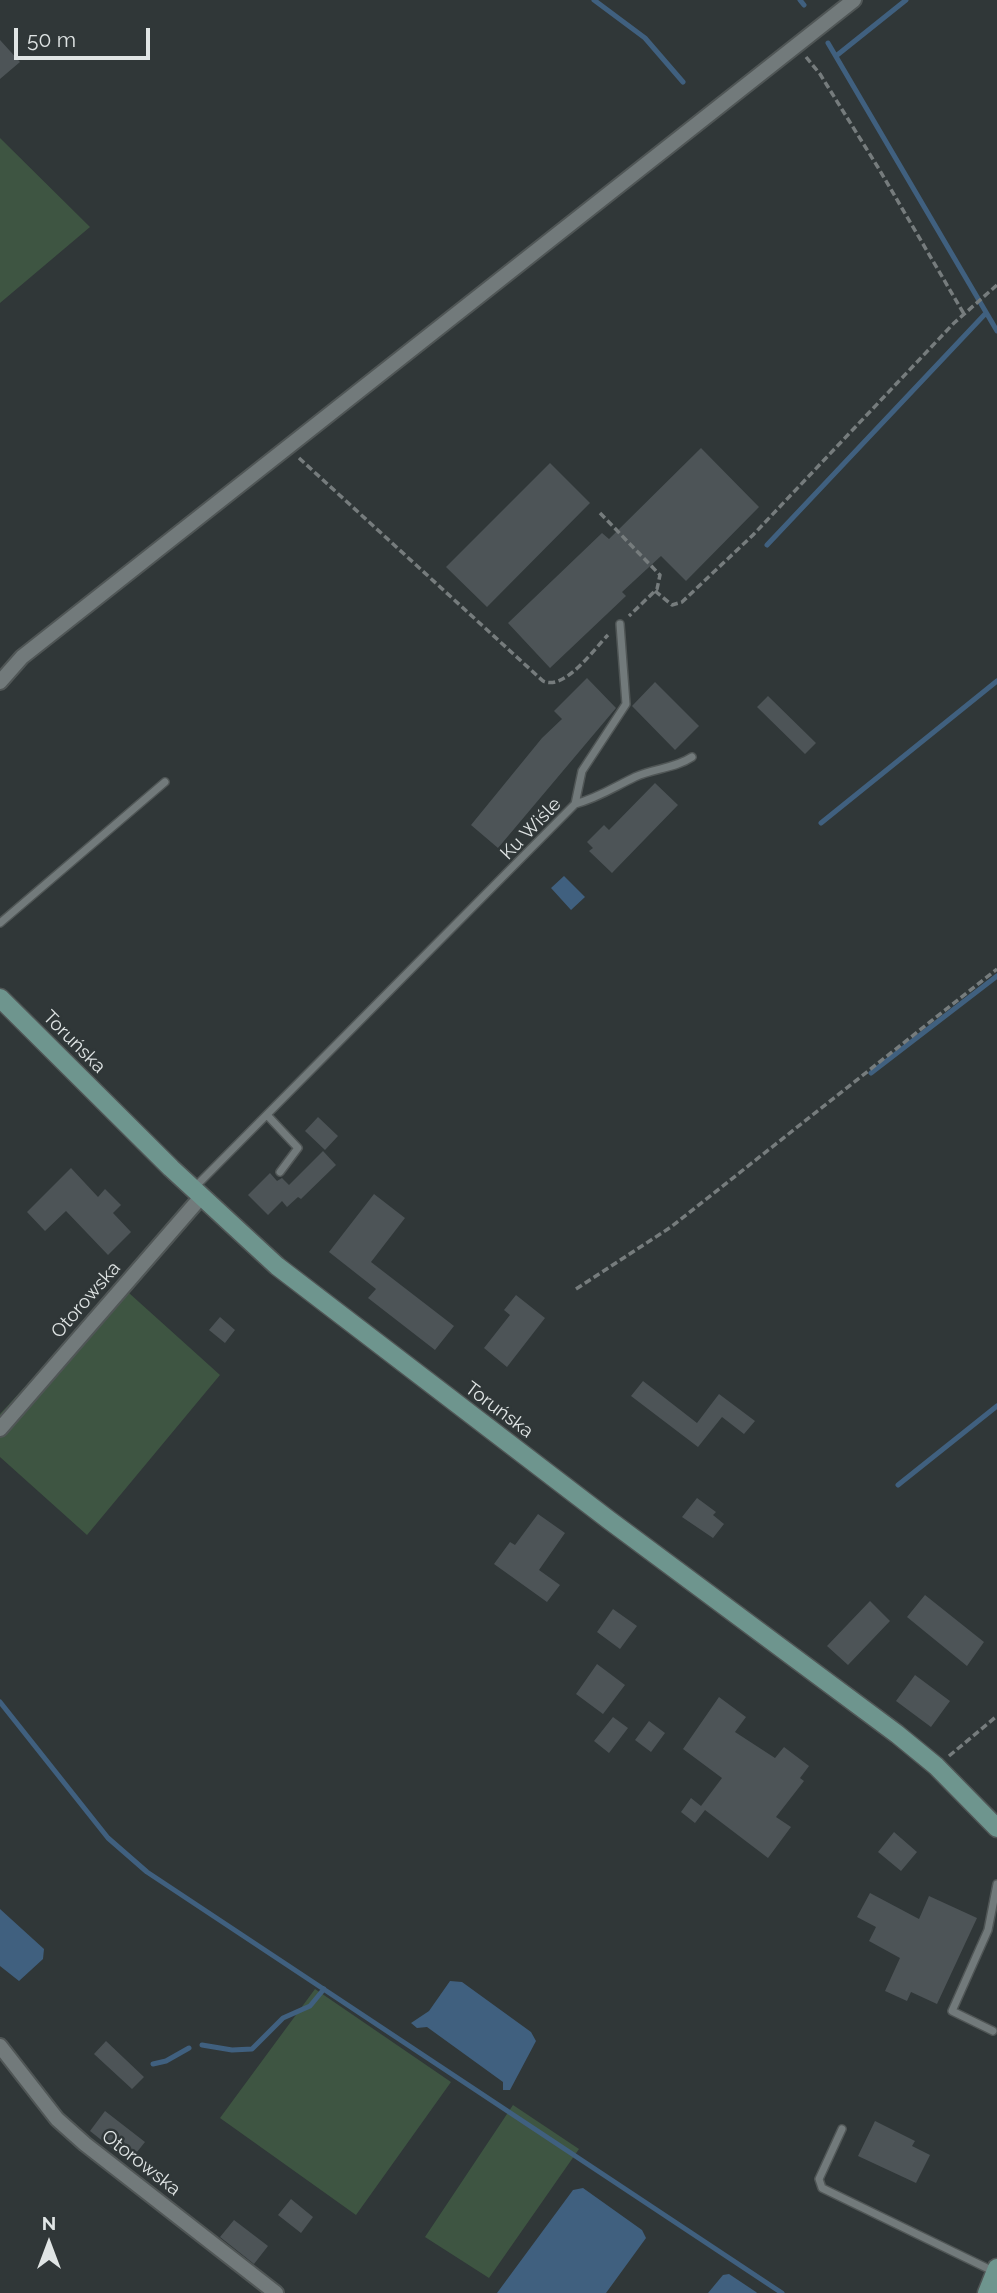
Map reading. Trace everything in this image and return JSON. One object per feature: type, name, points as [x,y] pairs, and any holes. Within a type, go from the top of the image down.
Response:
[{"type":"street","points":[[0,682],[22,657],[854,0]]},
{"type":"street","name":"Toruńska","points":[[0,998],[197,1192],[277,1266],[385,1351],[936,1766],[997,1828]]},
{"type":"street","name":"Otorowska","points":[[0,1429],[197,1192]]},
{"type":"street","name":"Otorowska","points":[[0,2046],[57,2119],[85,2144],[276,2293]]},
{"type":"street","points":[[986,2293],[996,2270]]},
{"type":"lane","points":[[575,804],[582,771],[626,704],[620,624]]},
{"type":"lane","name":"Ku Wiśle","points":[[197,1192],[267,1115],[508,876],[575,804],[603,795],[638,775],[675,767],[692,757]]},
{"type":"lane","points":[[0,923],[165,782]]},
{"type":"lane","points":[[267,1115],[298,1148],[280,1172]]},
{"type":"lane","points":[[993,2031],[952,2011],[988,1930],[997,1884]]},
{"type":"lane","points":[[842,2129],[819,2179],[821,2188],[996,2270]]},
{"type":"path","points":[[795,45],[835,98],[964,314]]},
{"type":"path","points":[[655,591],[672,605],[682,603],[753,535],[969,308],[997,285]]},
{"type":"path","points":[[287,447],[542,681],[549,684],[561,682],[660,584],[658,572],[600,513]]},
{"type":"path","points":[[576,1289],[671,1227],[997,969]]},
{"type":"path","points":[[936,1766],[997,1716]]},
{"type":"green space","points":[[0,138],[90,227],[0,303]]},
{"type":"green space","points":[[119,1284],[220,1375],[87,1535],[0,1457],[0,1414]]},
{"type":"green space","points":[[315,1989],[451,2082],[356,2215],[220,2118]]},
{"type":"green space","points":[[513,2105],[579,2149],[489,2278],[425,2237]]},
{"type":"water","points":[[564,876],[585,897],[571,910],[551,888]]},
{"type":"water","points":[[0,1909],[44,1949],[43,1959],[19,1981],[0,1966]]},
{"type":"water","points":[[450,1981],[462,1982],[531,2032],[536,2041],[510,2090],[503,2090],[503,2082],[427,2027],[417,2028],[411,2023],[429,2011]]},
{"type":"water","points":[[583,2188],[642,2230],[646,2238],[606,2293],[497,2293],[573,2190]]},
{"type":"water","points":[[729,2274],[757,2293],[708,2293],[723,2275]]},
{"type":"building","points":[[0,40],[20,62],[0,79]]},
{"type":"building","points":[[701,448],[759,507],[686,581],[661,556],[622,592],[626,596],[550,668],[508,623],[602,533],[609,539]]},
{"type":"building","points":[[550,463],[590,503],[487,607],[446,567]]},
{"type":"building","points":[[587,678],[616,708],[498,848],[471,825],[542,738],[562,719],[554,711]]},
{"type":"building","points":[[655,682],[699,726],[675,750],[632,706]]},
{"type":"building","points":[[768,696],[816,743],[805,754],[757,707]]},
{"type":"building","points":[[655,783],[678,805],[612,873],[589,851],[593,848],[587,842],[604,825],[609,830]]},
{"type":"building","points":[[318,1117],[338,1136],[325,1150],[305,1131]]},
{"type":"building","points":[[323,1151],[336,1165],[301,1199],[298,1197],[287,1207],[282,1201],[268,1215],[248,1195],[270,1173],[277,1181],[282,1178],[289,1185]]},
{"type":"building","points":[[71,1168],[98,1197],[105,1189],[121,1205],[113,1213],[131,1232],[108,1255],[66,1211],[45,1231],[27,1212]]},
{"type":"building","points":[[374,1194],[405,1218],[371,1262],[454,1326],[435,1350],[368,1298],[376,1289],[329,1252]]},
{"type":"building","points":[[516,1295],[545,1318],[507,1367],[484,1348],[510,1315],[504,1310]]},
{"type":"building","points":[[220,1317],[235,1330],[225,1343],[209,1330]]},
{"type":"building","points":[[643,1381],[697,1423],[719,1394],[755,1421],[744,1434],[722,1417],[698,1447],[631,1396]]},
{"type":"building","points":[[697,1498],[716,1512],[713,1515],[724,1524],[713,1538],[682,1517]]},
{"type":"building","points":[[538,1514],[565,1533],[539,1570],[560,1585],[547,1602],[494,1564],[510,1542],[515,1545]]},
{"type":"building","points":[[925,1595],[984,1642],[967,1666],[907,1617]]},
{"type":"building","points":[[870,1601],[890,1621],[848,1665],[827,1646]]},
{"type":"building","points":[[613,1609],[637,1626],[620,1649],[597,1632]]},
{"type":"building","points":[[597,1664],[625,1685],[603,1714],[576,1694]]},
{"type":"building","points":[[915,1675],[950,1701],[931,1727],[896,1701]]},
{"type":"building","points":[[719,1697],[746,1717],[735,1732],[775,1758],[784,1747],[809,1766],[800,1778],[804,1781],[776,1817],[791,1827],[768,1858],[705,1810],[695,1823],[681,1812],[691,1798],[701,1806],[722,1778],[683,1749]]},
{"type":"building","points":[[613,1717],[628,1728],[609,1753],[594,1741]]},
{"type":"building","points":[[649,1721],[665,1733],[651,1752],[635,1740]]},
{"type":"building","points":[[894,1832],[917,1852],[901,1871],[878,1852]]},
{"type":"building","points":[[870,1893],[919,1919],[929,1896],[977,1918],[937,2004],[911,1992],[907,2001],[885,1991],[900,1958],[869,1941],[876,1927],[857,1917]]},
{"type":"building","points":[[106,2041],[144,2077],[132,2089],[94,2054]]},
{"type":"building","points":[[105,2111],[145,2142],[129,2162],[90,2131]]},
{"type":"building","points":[[875,2121],[915,2141],[912,2146],[930,2155],[916,2183],[858,2156]]},
{"type":"building","points":[[291,2199],[313,2217],[301,2233],[278,2215]]},
{"type":"building","points":[[234,2220],[268,2246],[254,2264],[220,2237]]},
{"type":"waterway","points":[[594,0],[645,38],[683,82]]},
{"type":"waterway","points":[[800,0],[804,5]]},
{"type":"waterway","points":[[836,56],[906,0]]},
{"type":"waterway","points":[[828,43],[997,331]]},
{"type":"waterway","points":[[767,545],[986,313]]},
{"type":"waterway","points":[[821,823],[997,681]]},
{"type":"waterway","points":[[871,1073],[997,976]]},
{"type":"waterway","points":[[898,1485],[997,1406]]},
{"type":"waterway","points":[[0,1702],[108,1838],[147,1872],[782,2293]]},
{"type":"waterway","points":[[202,2045],[232,2050],[252,2049],[283,2018],[310,2006],[324,1989]]},
{"type":"waterway","points":[[153,2064],[166,2061],[189,2048]]}]
